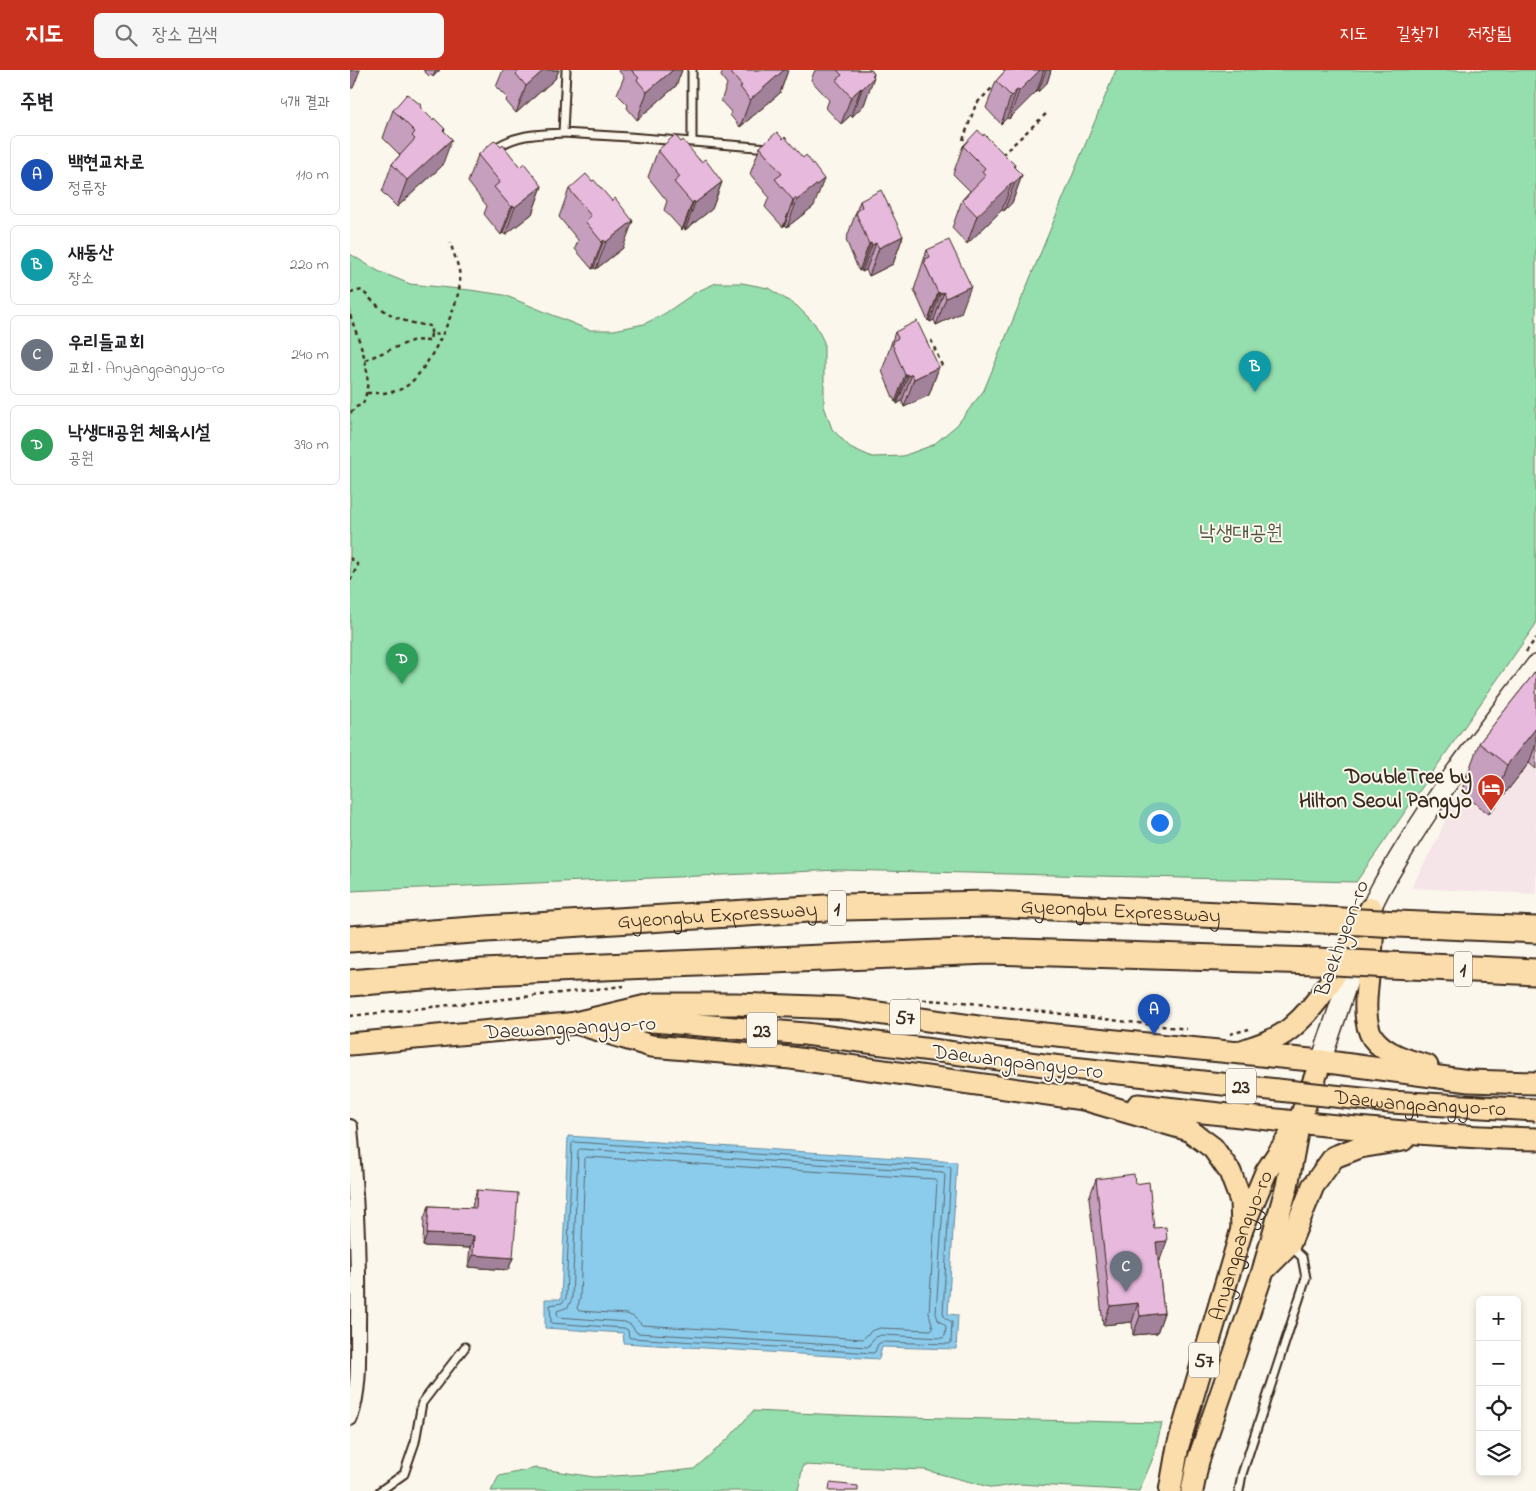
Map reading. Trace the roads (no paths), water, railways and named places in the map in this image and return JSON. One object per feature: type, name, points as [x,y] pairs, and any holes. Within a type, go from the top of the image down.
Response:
[{"type":"highway","name":"Gyeongbu Expressway","points":[[350,939],[496,928],[842,908],[990,904],[1536,930]]},
{"type":"highway","name":"Gyeongbu Expressway","points":[[350,983],[483,972],[988,951],[1317,961],[1536,972]]},
{"type":"main road","name":"Baekhyeon-ro","points":[[1322,1061],[1371,908],[1387,877],[1428,810],[1467,755],[1536,665]]},
{"type":"main road","points":[[1236,1053],[1266,1043],[1290,1029],[1312,1006],[1333,977],[1371,908]]},
{"type":"main road","points":[[1371,908],[1372,942],[1365,1010],[1372,1036],[1384,1049],[1410,1062],[1434,1068],[1470,1081]]},
{"type":"main road","name":"57","points":[[576,1022],[655,1004],[736,1004],[842,1008],[985,1028],[1236,1053]]},
{"type":"main road","name":"Daewangpangyo-ro","points":[[350,1044],[576,1022],[653,1021],[805,1034],[1044,1065],[1390,1102],[1536,1110]]},
{"type":"main road","name":"57","points":[[576,1022],[651,1046],[791,1058],[1083,1099],[1189,1130],[1214,1148],[1230,1172],[1241,1201],[1242,1229]]},
{"type":"main road","name":"Daewangpangyo-ro","points":[[1236,1053],[1322,1061],[1470,1081],[1536,1083]]},
{"type":"main road","name":"Anyangpangyo-ro","points":[[1192,1491],[1198,1461],[1263,1270],[1287,1186],[1299,1122],[1322,1061]]},
{"type":"main road","name":"Daewangpangyo-ro","points":[[1083,1099],[1468,1138],[1536,1139]]},
{"type":"main road","name":"Anyangpangyo-ro","points":[[1169,1488],[1178,1446],[1242,1229],[1266,1172],[1299,1122]]},
{"type":"main road","points":[[1263,1270],[1289,1245],[1312,1186],[1334,1156],[1360,1147],[1395,1140],[1468,1138]]},
{"type":"main road","points":[[1198,1461],[1200,1491]]},
{"type":"street","points":[[350,1127],[359,1272],[356,1393],[350,1418]]},
{"type":"lane","points":[[563,133],[566,70]]},
{"type":"lane","points":[[692,70],[692,142]]},
{"type":"lane","points":[[494,149],[516,137],[563,133],[767,147],[773,152]]},
{"type":"lane","points":[[1239,1491],[1242,1474],[1306,1278],[1302,1257],[1289,1245]]},
{"type":"lane","points":[[380,1491],[404,1474],[415,1442],[422,1403],[465,1347]]},
{"type":"water","points":[[568,1136],[957,1162],[948,1314],[958,1315],[956,1349],[882,1347],[879,1359],[624,1343],[623,1333],[545,1328],[545,1299],[561,1299]]},
{"type":"place","name":"새동산","points":[[1255,392]]},
{"type":"place","name":"낙생대공원 체육시설","points":[[402,684]]},
{"type":"place","name":"DoubleTree by Hilton Seoul Pangyo","points":[[1491,812]]},
{"type":"place","name":"백현교차로","points":[[1154,1035]]},
{"type":"place","name":"우리들교회","points":[[1126,1292]]},
{"type":"park label","name":"낙생대공원","points":[[1241,532]]}]
